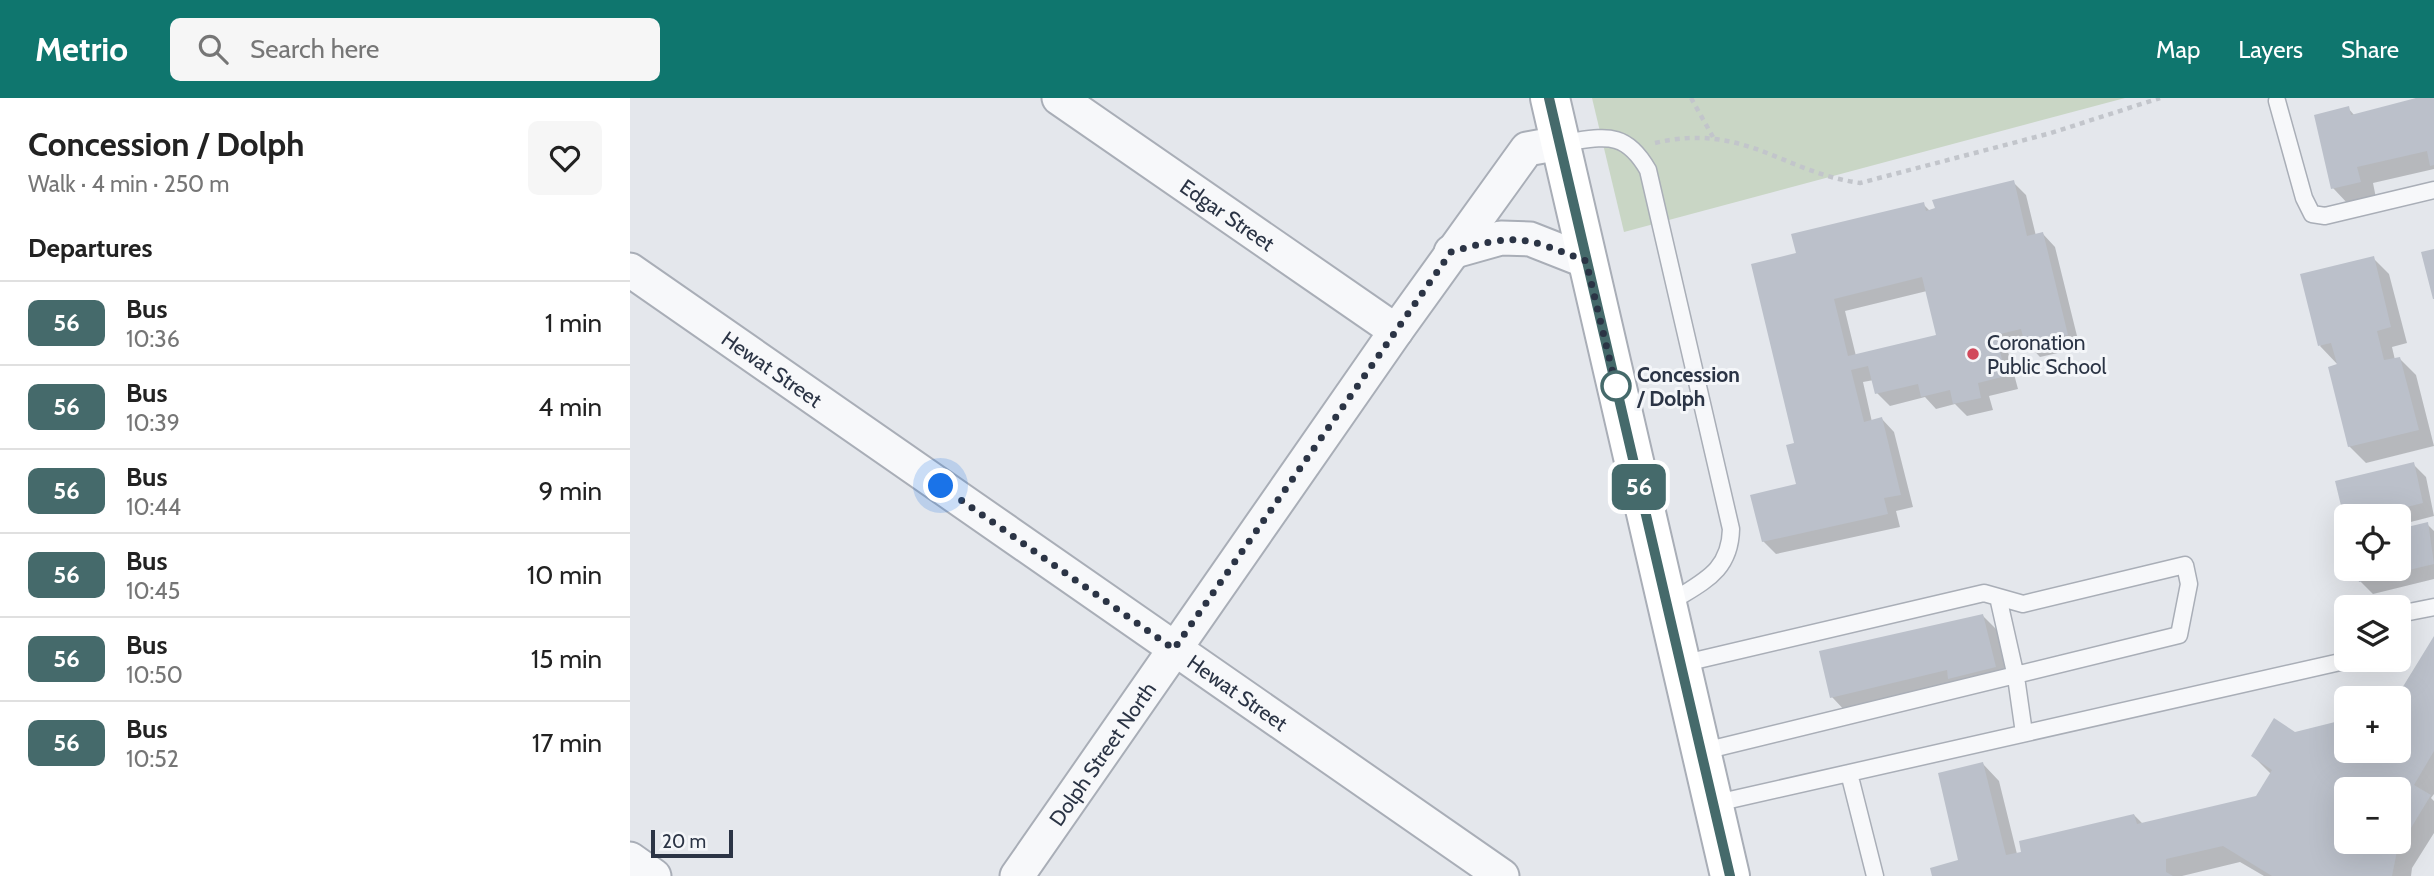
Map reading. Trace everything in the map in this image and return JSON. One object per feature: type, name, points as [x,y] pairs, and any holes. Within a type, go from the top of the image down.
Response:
[{"type":"main road","points":[[1550,98],[1730,876]]},
{"type":"street","name":"Edgar Street","points":[[1059,98],[1396,331]]},
{"type":"street","name":"Dolph Street North","points":[[1017,876],[1451,252],[1527,149],[1560,143]]},
{"type":"street","points":[[1451,252],[1501,238],[1530,239],[1586,261]]},
{"type":"street","name":"Hewat Street","points":[[630,270],[1502,876]]},
{"type":"street","points":[[630,859],[654,876]]},
{"type":"lane","points":[[2277,102],[2304,198],[2312,214],[2325,216],[2434,190]]},
{"type":"lane","points":[[1560,143],[1616,139],[1637,150],[1648,170],[1731,529],[1730,551],[1719,568],[1666,606]]},
{"type":"lane","points":[[1680,665],[1984,593],[2023,604],[2185,565],[2189,584],[2179,635],[2043,667],[2017,677],[1700,752]]},
{"type":"lane","points":[[1998,597],[2017,677],[2024,733]]},
{"type":"lane","points":[[2411,612],[2434,607]]},
{"type":"lane","points":[[1712,804],[2334,663]]},
{"type":"lane","points":[[1849,773],[1875,876]]},
{"type":"path","points":[[1691,98],[1713,137]]},
{"type":"path","points":[[1654,143],[1713,137],[1775,154],[1831,179],[1860,183],[2052,133],[2160,98]]},
{"type":"green space","points":[[1592,98],[2125,98],[1624,232]]},
{"type":"building","points":[[2416,98],[2434,98],[2434,165],[2430,166],[2427,151],[2357,167],[2361,182],[2331,189],[2314,115],[2349,106],[2351,115]]},
{"type":"building","points":[[2014,180],[2027,236],[2043,232],[2068,335],[2025,345],[2021,329],[1996,335],[2006,376],[1978,383],[1981,398],[1953,404],[1950,390],[1921,397],[1918,384],[1875,394],[1868,366],[1851,370],[1864,422],[1882,417],[1901,495],[1884,498],[1888,514],[1762,542],[1750,495],[1796,484],[1786,445],[1794,443],[1751,264],[1796,253],[1791,234],[1924,202],[1926,211],[1935,208],[1932,200]],"holes":[[[1922,277],[1936,335],[1848,356],[1834,299]]]},
{"type":"building","points":[[2434,249],[2434,299],[2433,299],[2421,252]]},
{"type":"building","points":[[2374,256],[2391,327],[2377,331],[2384,360],[2400,357],[2419,430],[2348,447],[2328,367],[2337,364],[2331,343],[2318,346],[2300,274]]},
{"type":"building","points":[[2414,462],[2423,503],[2411,506],[2341,504],[2335,481]]},
{"type":"building","points":[[2428,522],[2434,564],[2411,570],[2411,526]]},
{"type":"building","points":[[1983,614],[1996,667],[1948,679],[1947,670],[1830,698],[1819,651]]},
{"type":"building","points":[[2434,636],[2434,751],[2414,785],[2431,795],[2411,828],[2411,777],[2334,777],[2334,854],[2396,854],[2392,876],[2272,876],[2223,846],[2166,859],[2166,872],[2173,876],[1932,876],[1930,868],[1958,860],[1938,773],[1983,762],[2006,855],[2021,852],[2019,841],[2134,814],[2137,824],[2256,796],[2272,770],[2251,756],[2274,718],[2295,732],[2334,722],[2334,763],[2411,763],[2411,686],[2403,686]]},
{"type":"bus line","name":"56","points":[[1549,98],[1730,876]]},
{"type":"place","name":"Coronation Public School","points":[[1973,354]]},
{"type":"place","name":"Concession / Dolph","points":[[1616,386]]},
{"type":"route","points":[[941,486],[1174,649],[1451,252],[1501,238],[1530,239],[1586,261],[1616,386]]}]
